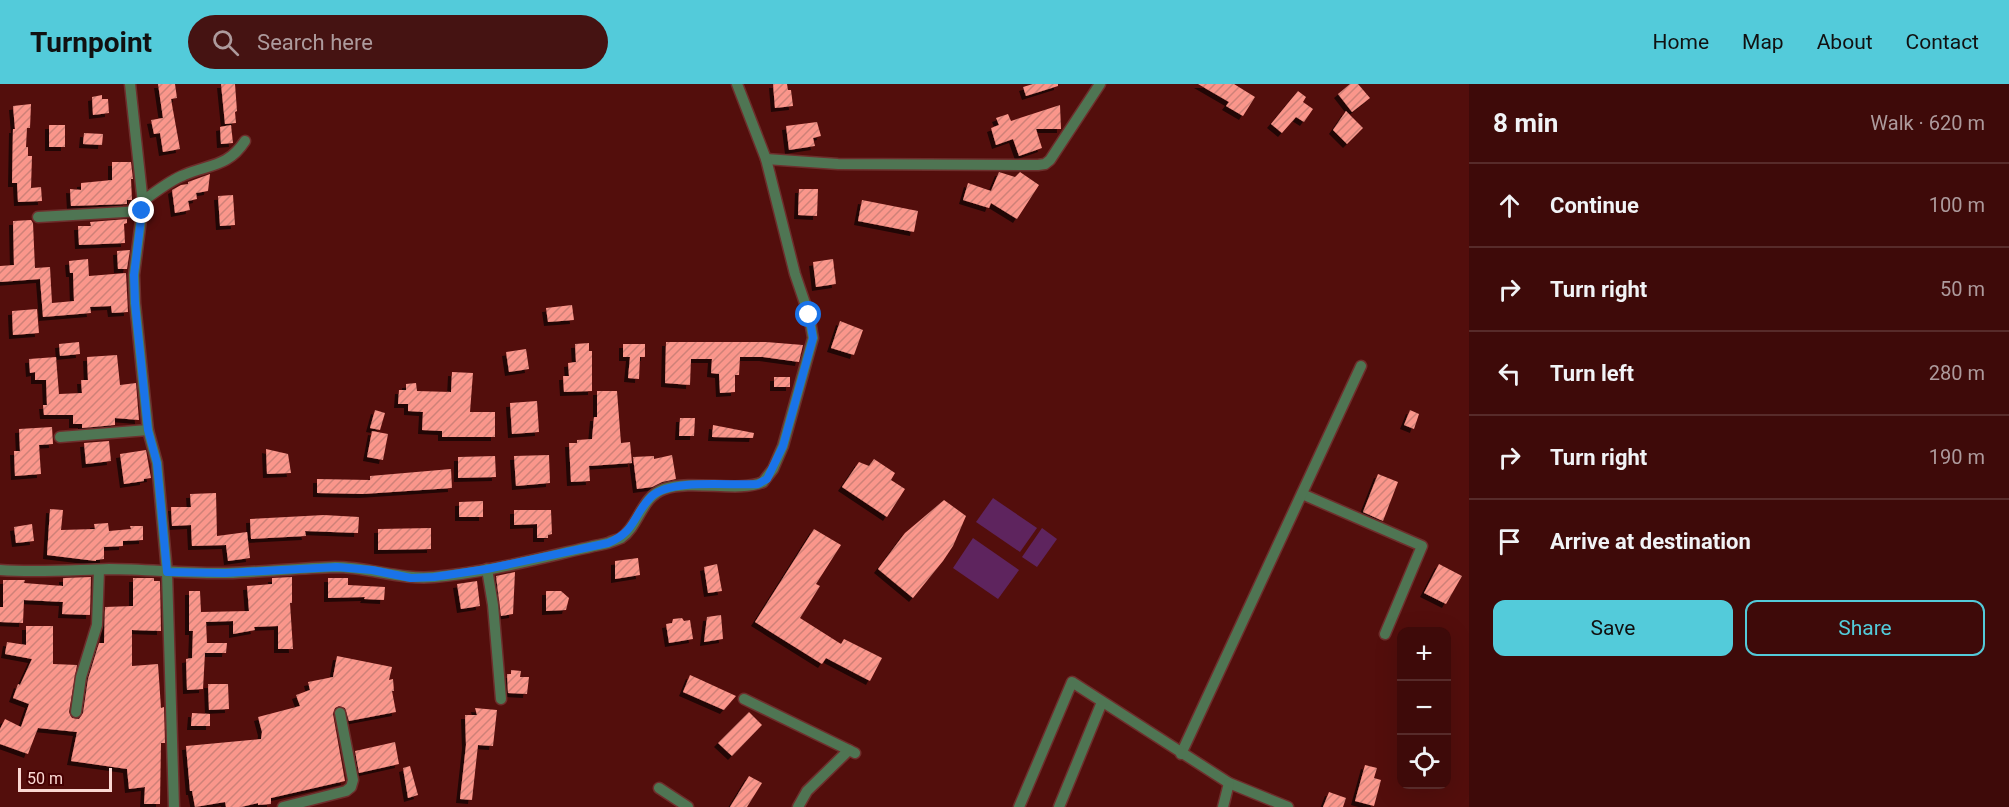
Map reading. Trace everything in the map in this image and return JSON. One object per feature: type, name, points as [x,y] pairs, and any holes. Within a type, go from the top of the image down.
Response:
[{"type":"street","points":[[129,84],[142,207],[134,275],[135,294],[148,430],[157,463],[167,572],[174,807]]},
{"type":"street","points":[[0,570],[225,573],[337,567],[372,570],[411,578],[444,576],[487,569],[608,543],[621,538],[652,495],[665,489],[686,485],[758,484],[767,479],[783,446],[813,338],[809,315],[795,274],[766,159],[737,84]]},
{"type":"street","points":[[766,159],[838,164],[1045,164],[1050,160],[1100,84]]},
{"type":"street","points":[[142,207],[147,198],[183,175],[217,166],[230,158],[245,141]]},
{"type":"street","points":[[38,218],[142,207]]},
{"type":"street","points":[[1182,754],[1361,366]]},
{"type":"street","points":[[60,437],[148,430]]},
{"type":"street","points":[[1302,494],[1422,546],[1385,634]]},
{"type":"street","points":[[487,569],[493,605],[501,699]]},
{"type":"street","points":[[76,712],[81,677],[97,626],[99,570]]},
{"type":"street","points":[[1019,807],[1072,682],[1228,783],[1288,807]]},
{"type":"street","points":[[744,699],[852,751],[807,791],[798,807]]},
{"type":"street","points":[[1059,807],[1102,702]]},
{"type":"street","points":[[283,807],[346,791],[351,787],[353,780],[340,713]]},
{"type":"street","points":[[1223,807],[1228,783]]},
{"type":"street","points":[[659,788],[688,807]]},
{"type":"shaded area","points":[[993,498],[1037,528],[1020,552],[976,522]]},
{"type":"shaded area","points":[[1042,528],[1057,539],[1037,567],[1022,557]]},
{"type":"shaded area","points":[[973,538],[1019,570],[998,599],[953,568]]},
{"type":"building","points":[[158,84],[175,84],[177,98],[171,99],[180,149],[163,152],[160,133],[154,134],[151,120],[163,118]]},
{"type":"building","points":[[221,84],[235,84],[236,123],[225,124]]},
{"type":"building","points":[[773,84],[787,84],[788,90],[791,90],[793,106],[775,108]]},
{"type":"building","points":[[1033,84],[1058,84],[1058,86],[1026,96],[1023,87]]},
{"type":"building","points":[[1198,84],[1234,84],[1255,97],[1243,116],[1226,106],[1229,102]]},
{"type":"building","points":[[1350,84],[1358,84],[1370,98],[1352,112],[1338,94]]},
{"type":"building","points":[[1298,91],[1306,97],[1303,102],[1313,109],[1304,122],[1296,117],[1282,133],[1271,124]]},
{"type":"building","points":[[102,95],[102,99],[108,99],[109,113],[93,115],[92,97]]},
{"type":"building","points":[[31,104],[26,147],[28,147],[28,156],[32,156],[31,188],[41,187],[42,201],[18,202],[17,183],[12,183],[13,129],[15,129],[13,106]]},
{"type":"building","points":[[1060,105],[1061,129],[1036,129],[1042,148],[1019,156],[1013,139],[996,145],[991,128],[999,125],[996,118],[1008,114],[1011,121]]},
{"type":"building","points":[[1346,111],[1363,128],[1347,144],[1333,130]]},
{"type":"building","points":[[817,122],[821,136],[813,138],[815,146],[789,150],[786,126]]},
{"type":"building","points":[[49,125],[65,125],[65,147],[49,147]]},
{"type":"building","points":[[231,125],[233,143],[221,144],[220,127]]},
{"type":"building","points":[[84,133],[103,134],[102,145],[83,144]]},
{"type":"building","points":[[112,162],[131,162],[132,200],[127,200],[127,204],[71,206],[70,189],[81,190],[81,183],[112,180]]},
{"type":"building","points":[[999,172],[1015,177],[1020,172],[1039,185],[1017,219],[991,203],[989,208],[963,200],[968,183],[991,191]]},
{"type":"building","points":[[210,174],[208,191],[196,193],[197,199],[188,201],[190,210],[175,213],[172,190]]},
{"type":"building","points":[[799,189],[818,189],[817,216],[798,215]]},
{"type":"building","points":[[233,195],[235,225],[220,226],[218,196]]},
{"type":"building","points":[[862,200],[918,211],[914,232],[858,221]]},
{"type":"building","points":[[127,219],[127,223],[124,224],[125,243],[79,245],[78,226],[91,226],[90,222]]},
{"type":"building","points":[[31,220],[35,268],[50,267],[52,303],[74,301],[73,273],[70,273],[69,261],[88,259],[89,276],[126,273],[128,312],[112,313],[111,306],[90,307],[91,313],[43,317],[40,279],[0,282],[0,266],[14,265],[13,221]]},
{"type":"building","points":[[130,250],[127,269],[118,269],[117,251]]},
{"type":"building","points":[[833,259],[836,284],[816,287],[813,262]]},
{"type":"building","points":[[572,305],[574,320],[548,322],[546,308]]},
{"type":"building","points":[[37,309],[39,333],[13,335],[12,311]]},
{"type":"building","points":[[840,321],[863,330],[854,355],[831,348]]},
{"type":"building","points":[[79,342],[80,354],[60,356],[59,344]]},
{"type":"building","points":[[666,342],[766,342],[803,345],[799,362],[763,357],[740,357],[739,375],[735,375],[735,392],[720,393],[719,374],[711,373],[712,359],[691,359],[690,385],[665,383]]},
{"type":"building","points":[[589,343],[589,351],[592,351],[592,391],[564,392],[563,376],[569,376],[568,363],[576,362],[575,344]]},
{"type":"building","points":[[623,344],[645,344],[645,357],[640,357],[639,379],[628,378],[630,357],[623,357]]},
{"type":"building","points":[[526,349],[529,369],[509,372],[506,352]]},
{"type":"building","points":[[117,355],[120,385],[136,383],[139,420],[115,418],[115,425],[82,428],[82,424],[73,424],[73,415],[44,415],[43,405],[47,405],[46,380],[35,380],[35,372],[30,373],[29,359],[56,357],[59,394],[82,393],[81,380],[88,380],[87,357]]},
{"type":"building","points":[[452,372],[473,373],[470,412],[495,412],[495,437],[442,437],[442,431],[422,430],[423,412],[408,411],[408,404],[398,404],[399,390],[406,390],[406,384],[416,383],[417,391],[451,392]]},
{"type":"building","points":[[774,377],[790,377],[790,387],[774,387]]},
{"type":"building","points":[[597,391],[617,391],[621,443],[630,442],[632,463],[589,466],[590,481],[571,482],[569,443],[592,439],[594,417],[597,417]]},
{"type":"building","points":[[537,401],[539,432],[512,434],[510,403]]},
{"type":"building","points":[[375,410],[385,413],[380,430],[370,428]]},
{"type":"building","points":[[1410,410],[1419,414],[1414,429],[1404,425]]},
{"type":"building","points":[[680,418],[695,418],[694,436],[679,436]]},
{"type":"building","points":[[713,425],[754,433],[753,438],[712,437]]},
{"type":"building","points":[[52,427],[53,444],[39,445],[41,474],[15,476],[14,451],[20,451],[19,429]]},
{"type":"building","points":[[372,431],[388,434],[383,460],[367,457]]},
{"type":"building","points":[[109,441],[111,461],[86,464],[84,443]]},
{"type":"building","points":[[266,449],[288,454],[291,473],[267,474]]},
{"type":"building","points":[[146,450],[151,478],[124,484],[120,454]]},
{"type":"building","points":[[549,455],[550,483],[516,486],[514,456]]},
{"type":"building","points":[[672,455],[676,479],[637,489],[633,457],[654,456],[654,459]]},
{"type":"building","points":[[495,456],[496,477],[458,478],[458,457]]},
{"type":"building","points":[[874,459],[895,473],[891,480],[905,489],[887,517],[842,487],[859,462],[869,466]]},
{"type":"building","points":[[451,469],[452,488],[363,494],[317,493],[317,479],[370,480],[370,476]]},
{"type":"building","points":[[1378,474],[1398,482],[1383,521],[1363,512]]},
{"type":"building","points":[[216,493],[217,536],[247,532],[250,558],[228,561],[226,545],[192,546],[191,525],[172,526],[171,507],[191,507],[190,494]]},
{"type":"building","points":[[944,500],[966,516],[953,546],[913,598],[878,569],[905,533]]},
{"type":"building","points":[[483,501],[483,517],[459,517],[459,502]]},
{"type":"building","points":[[50,509],[63,510],[61,530],[95,529],[94,524],[108,523],[109,531],[131,529],[130,526],[143,526],[143,540],[123,541],[123,546],[104,547],[104,559],[96,561],[47,555]]},
{"type":"building","points":[[514,510],[551,510],[552,534],[548,535],[548,538],[537,538],[537,524],[514,525]]},
{"type":"building","points":[[324,515],[359,517],[358,533],[305,531],[306,536],[251,539],[250,519]]},
{"type":"building","points":[[32,524],[34,541],[16,543],[14,527]]},
{"type":"building","points":[[431,528],[431,549],[378,550],[378,529]]},
{"type":"building","points":[[814,529],[841,545],[816,584],[820,586],[800,618],[841,644],[844,639],[882,658],[870,681],[826,658],[822,664],[755,622]]},
{"type":"building","points":[[638,558],[640,575],[615,579],[615,561]]},
{"type":"building","points":[[717,564],[722,591],[708,593],[704,567]]},
{"type":"building","points":[[1439,564],[1462,576],[1446,604],[1424,593]]},
{"type":"building","points":[[515,572],[513,614],[501,616],[496,576]]},
{"type":"building","points":[[91,577],[90,615],[62,614],[63,602],[24,600],[23,623],[0,622],[0,607],[3,607],[3,580],[25,580],[24,583],[63,586],[63,578]]},
{"type":"building","points":[[292,577],[292,603],[290,603],[293,649],[278,649],[278,626],[254,627],[255,630],[233,634],[233,621],[206,622],[207,643],[227,643],[226,653],[205,653],[203,689],[187,690],[186,659],[192,658],[193,631],[189,631],[189,591],[200,591],[201,612],[249,611],[247,586],[272,584],[272,578]]},
{"type":"building","points":[[133,578],[154,578],[154,581],[160,581],[161,631],[132,630],[132,666],[158,664],[161,708],[164,707],[165,743],[161,743],[160,804],[144,804],[145,787],[129,789],[127,769],[71,761],[77,732],[38,728],[28,754],[0,744],[0,729],[5,719],[21,727],[29,704],[13,698],[32,659],[5,654],[7,642],[26,645],[26,626],[53,626],[53,664],[77,665],[69,712],[72,718],[79,719],[83,713],[88,679],[99,643],[104,643],[105,607],[133,606]]},
{"type":"building","points":[[328,578],[348,578],[348,585],[385,587],[384,600],[364,599],[365,597],[328,598]]},
{"type":"building","points":[[477,581],[480,606],[461,609],[457,584]]},
{"type":"building","points":[[546,591],[561,591],[569,598],[566,610],[546,611]]},
{"type":"building","points":[[721,615],[723,639],[704,642],[707,617]]},
{"type":"building","points":[[682,618],[684,621],[690,620],[693,639],[669,643],[666,624],[672,623],[673,619]]},
{"type":"building","points":[[337,656],[392,667],[389,680],[393,679],[394,691],[392,691],[396,712],[349,721],[345,708],[339,706],[335,708],[333,714],[345,781],[271,798],[271,804],[258,805],[258,803],[241,807],[226,807],[225,802],[195,807],[192,791],[190,791],[186,746],[261,739],[262,732],[258,717],[300,706],[296,695],[310,690],[308,682],[333,677]]},
{"type":"building","points":[[511,670],[521,671],[520,677],[529,677],[527,694],[508,693],[507,674],[511,674]]},
{"type":"building","points":[[690,675],[736,696],[724,710],[683,692]]},
{"type":"building","points":[[208,684],[228,684],[229,709],[209,710]]},
{"type":"building","points":[[475,708],[497,710],[493,746],[478,745],[472,800],[460,799],[466,745],[465,715],[477,715]]},
{"type":"building","points":[[749,712],[762,725],[732,756],[718,743]]},
{"type":"building","points":[[192,713],[210,714],[210,726],[191,726]]},
{"type":"building","points":[[395,742],[399,764],[359,773],[355,751]]},
{"type":"building","points":[[1365,765],[1377,768],[1374,778],[1381,780],[1374,806],[1355,801]]},
{"type":"building","points":[[410,766],[418,795],[408,798],[403,768]]},
{"type":"building","points":[[749,776],[762,783],[747,807],[730,807]]},
{"type":"building","points":[[1329,792],[1346,798],[1343,807],[1323,807]]},
{"type":"route","points":[[142,211],[134,275],[135,303],[148,430],[157,463],[167,572],[225,573],[337,567],[372,570],[411,578],[463,573],[608,543],[621,538],[652,495],[665,489],[686,485],[744,485],[763,482],[773,469],[783,446],[810,352],[813,338],[809,315]]}]
